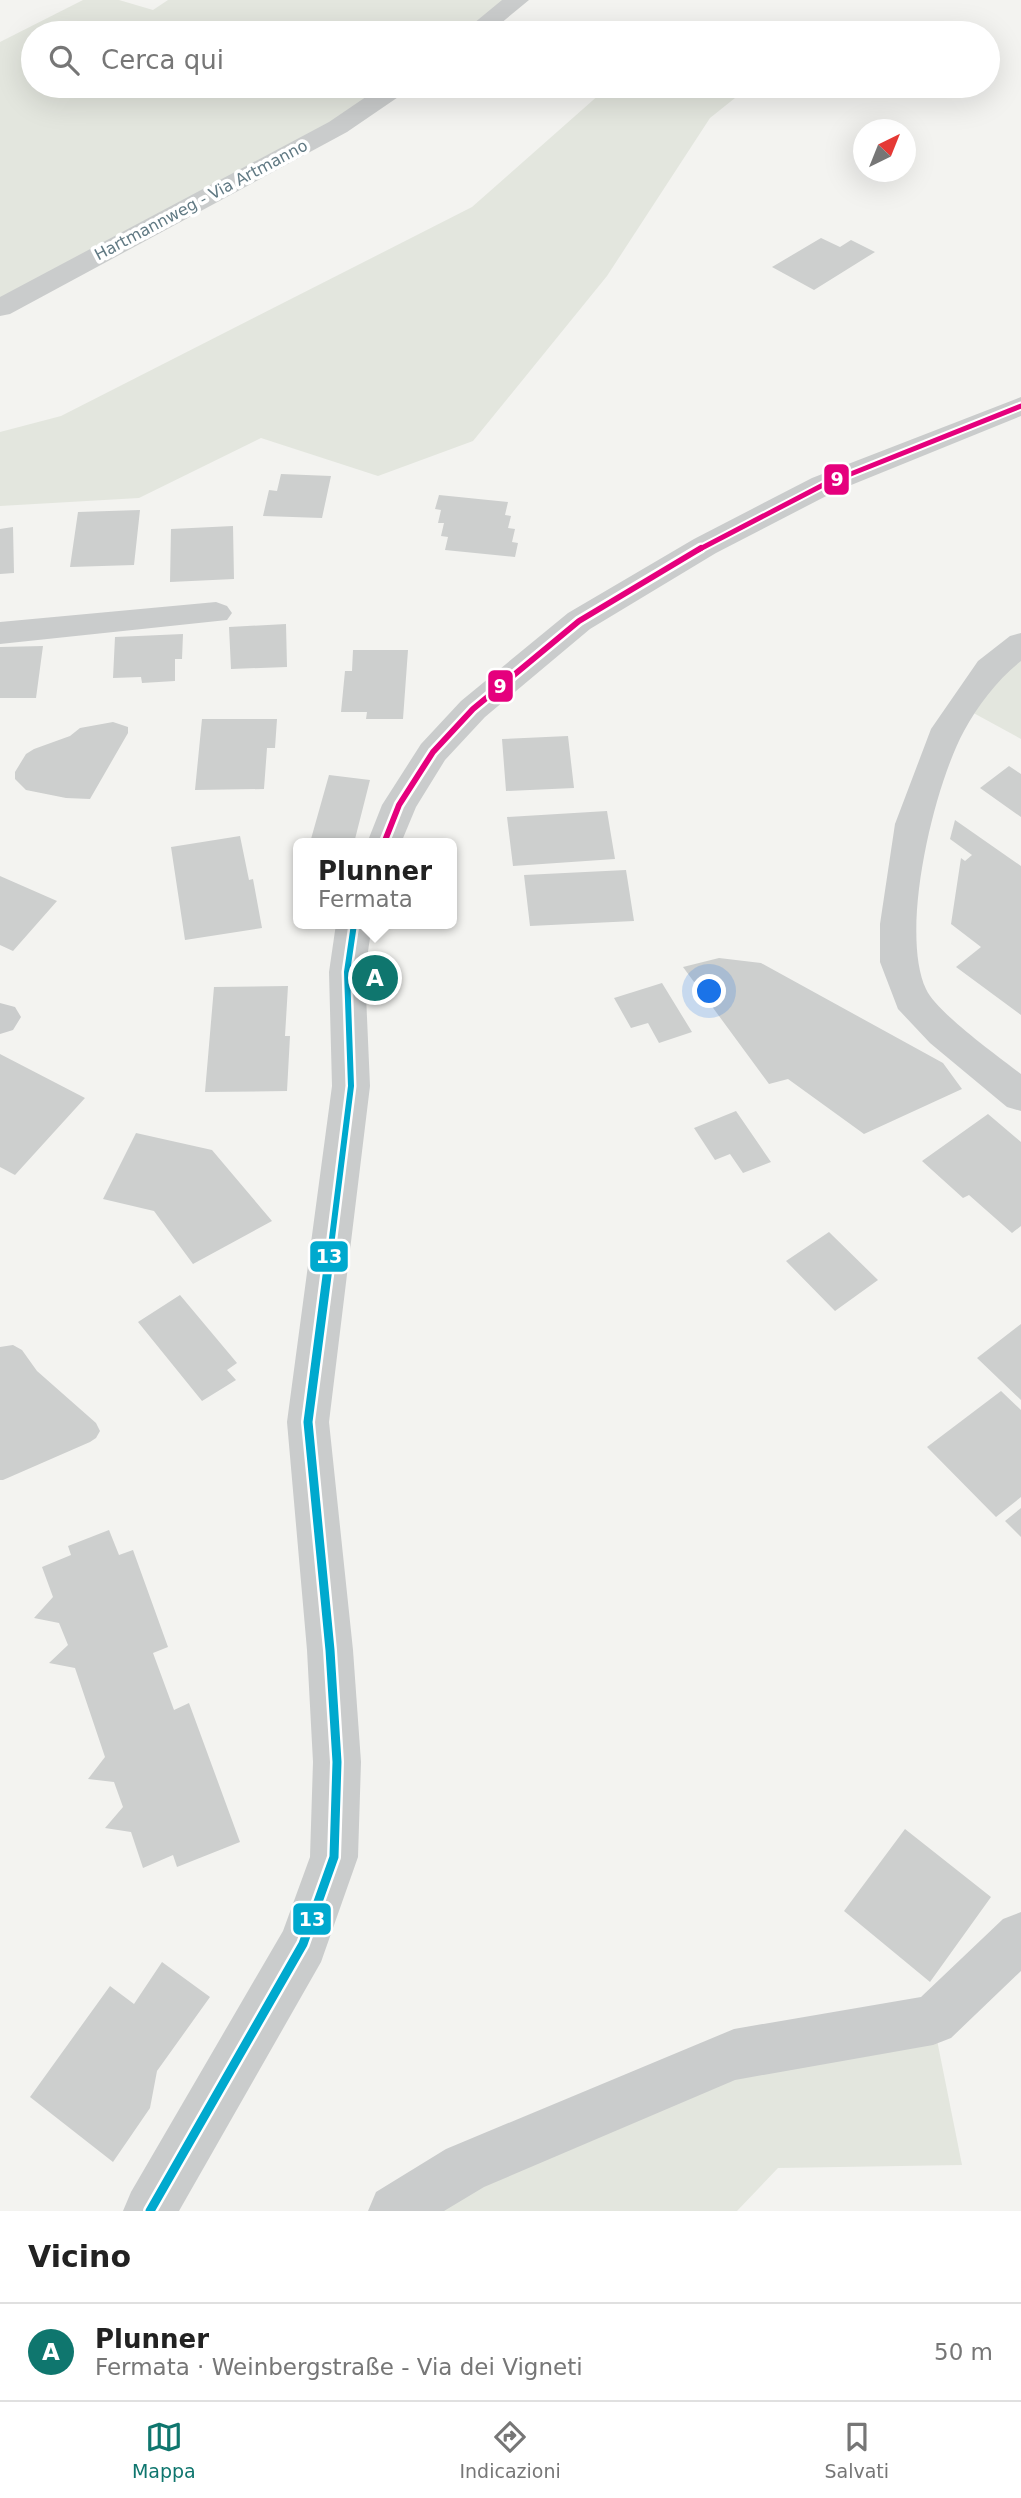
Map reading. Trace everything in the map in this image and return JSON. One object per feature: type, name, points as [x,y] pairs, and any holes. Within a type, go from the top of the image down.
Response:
[{"type":"street","points":[[490,21],[517,0]]},
{"type":"street","name":"Hartmannweg - Via Artmanno","points":[[0,308],[338,127],[380,98]]},
{"type":"street","points":[[386,838],[399,805],[433,752],[473,709],[579,621],[705,546],[824,485],[1021,406]]},
{"type":"street","points":[[0,633],[216,613]]},
{"type":"street","points":[[1021,644],[990,669],[948,729],[912,824],[898,923],[898,962],[911,999],[943,1033],[1021,1096]]},
{"type":"street","points":[[150,2211],[303,1944],[334,1857],[337,1762],[333,1687],[308,1422],[351,1086],[347,972],[353,929]]},
{"type":"street","points":[[395,2211],[465,2168],[734,2055],[933,2020],[1021,1937]]},
{"type":"shaded area","points":[[83,0],[119,0],[153,10],[168,0],[517,0],[490,21],[42,21]]},
{"type":"shaded area","points":[[21,31],[21,98],[380,98],[338,127],[0,308],[0,42]]},
{"type":"shaded area","points":[[595,98],[735,98],[710,118],[607,276],[473,441],[378,476],[261,438],[139,498],[0,506],[0,432],[61,416],[472,207]]},
{"type":"shaded area","points":[[1021,645],[1021,739],[957,704]]},
{"type":"shaded area","points":[[933,2020],[962,2165],[778,2168],[737,2211],[395,2211],[734,2055]]},
{"type":"building","points":[[821,238],[840,247],[851,240],[875,252],[814,290],[772,267]]},
{"type":"building","points":[[281,474],[331,476],[322,518],[263,516],[269,490],[277,491]]},
{"type":"building","points":[[439,495],[508,502],[505,515],[511,516],[508,528],[515,529],[512,542],[518,543],[515,557],[445,550],[448,537],[441,536],[444,523],[438,523],[441,510],[435,509]]},
{"type":"building","points":[[140,510],[134,565],[70,567],[78,512]]},
{"type":"building","points":[[233,526],[234,579],[170,582],[171,529]]},
{"type":"building","points":[[13,527],[14,573],[0,574],[0,529]]},
{"type":"building","points":[[286,624],[287,667],[231,669],[229,627]]},
{"type":"building","points":[[183,634],[182,659],[175,659],[175,681],[142,683],[141,677],[113,678],[115,637]]},
{"type":"building","points":[[43,646],[36,698],[0,698],[0,647]]},
{"type":"building","points":[[353,650],[408,650],[403,719],[366,719],[367,712],[341,712],[345,671],[352,671]]},
{"type":"building","points":[[202,719],[277,719],[275,748],[267,748],[264,789],[195,790]]},
{"type":"building","points":[[113,722],[128,727],[128,733],[90,799],[66,798],[26,790],[15,779],[15,772],[26,754],[34,749],[70,736],[80,728]]},
{"type":"building","points":[[568,736],[574,788],[506,791],[502,739]]},
{"type":"building","points":[[1009,766],[1021,774],[1021,817],[980,788]]},
{"type":"building","points":[[329,775],[370,780],[355,838],[311,838]]},
{"type":"building","points":[[607,811],[615,859],[513,866],[507,817]]},
{"type":"building","points":[[955,820],[1021,866],[1021,1015],[956,967],[981,947],[951,924],[961,858],[965,861],[972,855],[950,839]]},
{"type":"building","points":[[240,836],[249,880],[253,879],[262,928],[185,940],[171,847]]},
{"type":"building","points":[[626,870],[634,921],[530,926],[524,875]]},
{"type":"building","points":[[0,876],[57,901],[13,951],[0,945]]},
{"type":"building","points":[[719,958],[761,963],[943,1063],[962,1089],[864,1134],[788,1079],[769,1084],[683,967]]},
{"type":"building","points":[[662,983],[692,1032],[659,1043],[648,1023],[631,1028],[614,998]]},
{"type":"building","points":[[288,986],[285,1036],[290,1036],[287,1091],[205,1092],[214,987]]},
{"type":"building","points":[[0,1054],[85,1098],[15,1175],[0,1167]]},
{"type":"building","points":[[736,1111],[771,1162],[743,1173],[730,1154],[715,1160],[694,1128]]},
{"type":"building","points":[[988,1114],[1021,1142],[1021,1226],[1012,1233],[969,1195],[963,1198],[922,1161]]},
{"type":"building","points":[[136,1133],[212,1150],[272,1221],[193,1264],[154,1211],[103,1199]]},
{"type":"building","points":[[829,1232],[878,1280],[835,1311],[786,1261]]},
{"type":"building","points":[[180,1295],[237,1363],[227,1370],[236,1380],[202,1401],[138,1322]]},
{"type":"building","points":[[1021,1324],[1021,1400],[977,1358]]},
{"type":"building","points":[[13,1345],[22,1350],[37,1371],[96,1423],[100,1431],[90,1442],[0,1480],[0,1347]]},
{"type":"building","points":[[1001,1391],[1021,1410],[1021,1497],[996,1517],[927,1447]]},
{"type":"building","points":[[1021,1508],[1021,1537],[1005,1521]]},
{"type":"building","points":[[109,1530],[119,1555],[133,1550],[168,1647],[153,1653],[174,1710],[189,1703],[240,1842],[177,1867],[173,1855],[143,1868],[131,1832],[105,1828],[123,1807],[114,1782],[88,1779],[105,1757],[75,1668],[49,1663],[68,1645],[59,1623],[34,1618],[53,1597],[42,1567],[71,1555],[68,1546]]},
{"type":"building","points":[[905,1829],[991,1897],[930,1982],[844,1911]]},
{"type":"building","points":[[162,1962],[210,1997],[157,2071],[150,2108],[113,2162],[30,2097],[110,1986],[134,2004]]},
{"type":"transit line","name":"9","points":[[386,838],[399,805],[433,752],[473,709],[579,621],[705,546],[823,485],[1021,406]]},
{"type":"transit line","name":"13","points":[[150,2211],[303,1944],[334,1857],[337,1762],[330,1650],[308,1422],[351,1086],[347,972],[353,929]]},
{"type":"place","name":"Plunner","points":[[375,978]]}]
